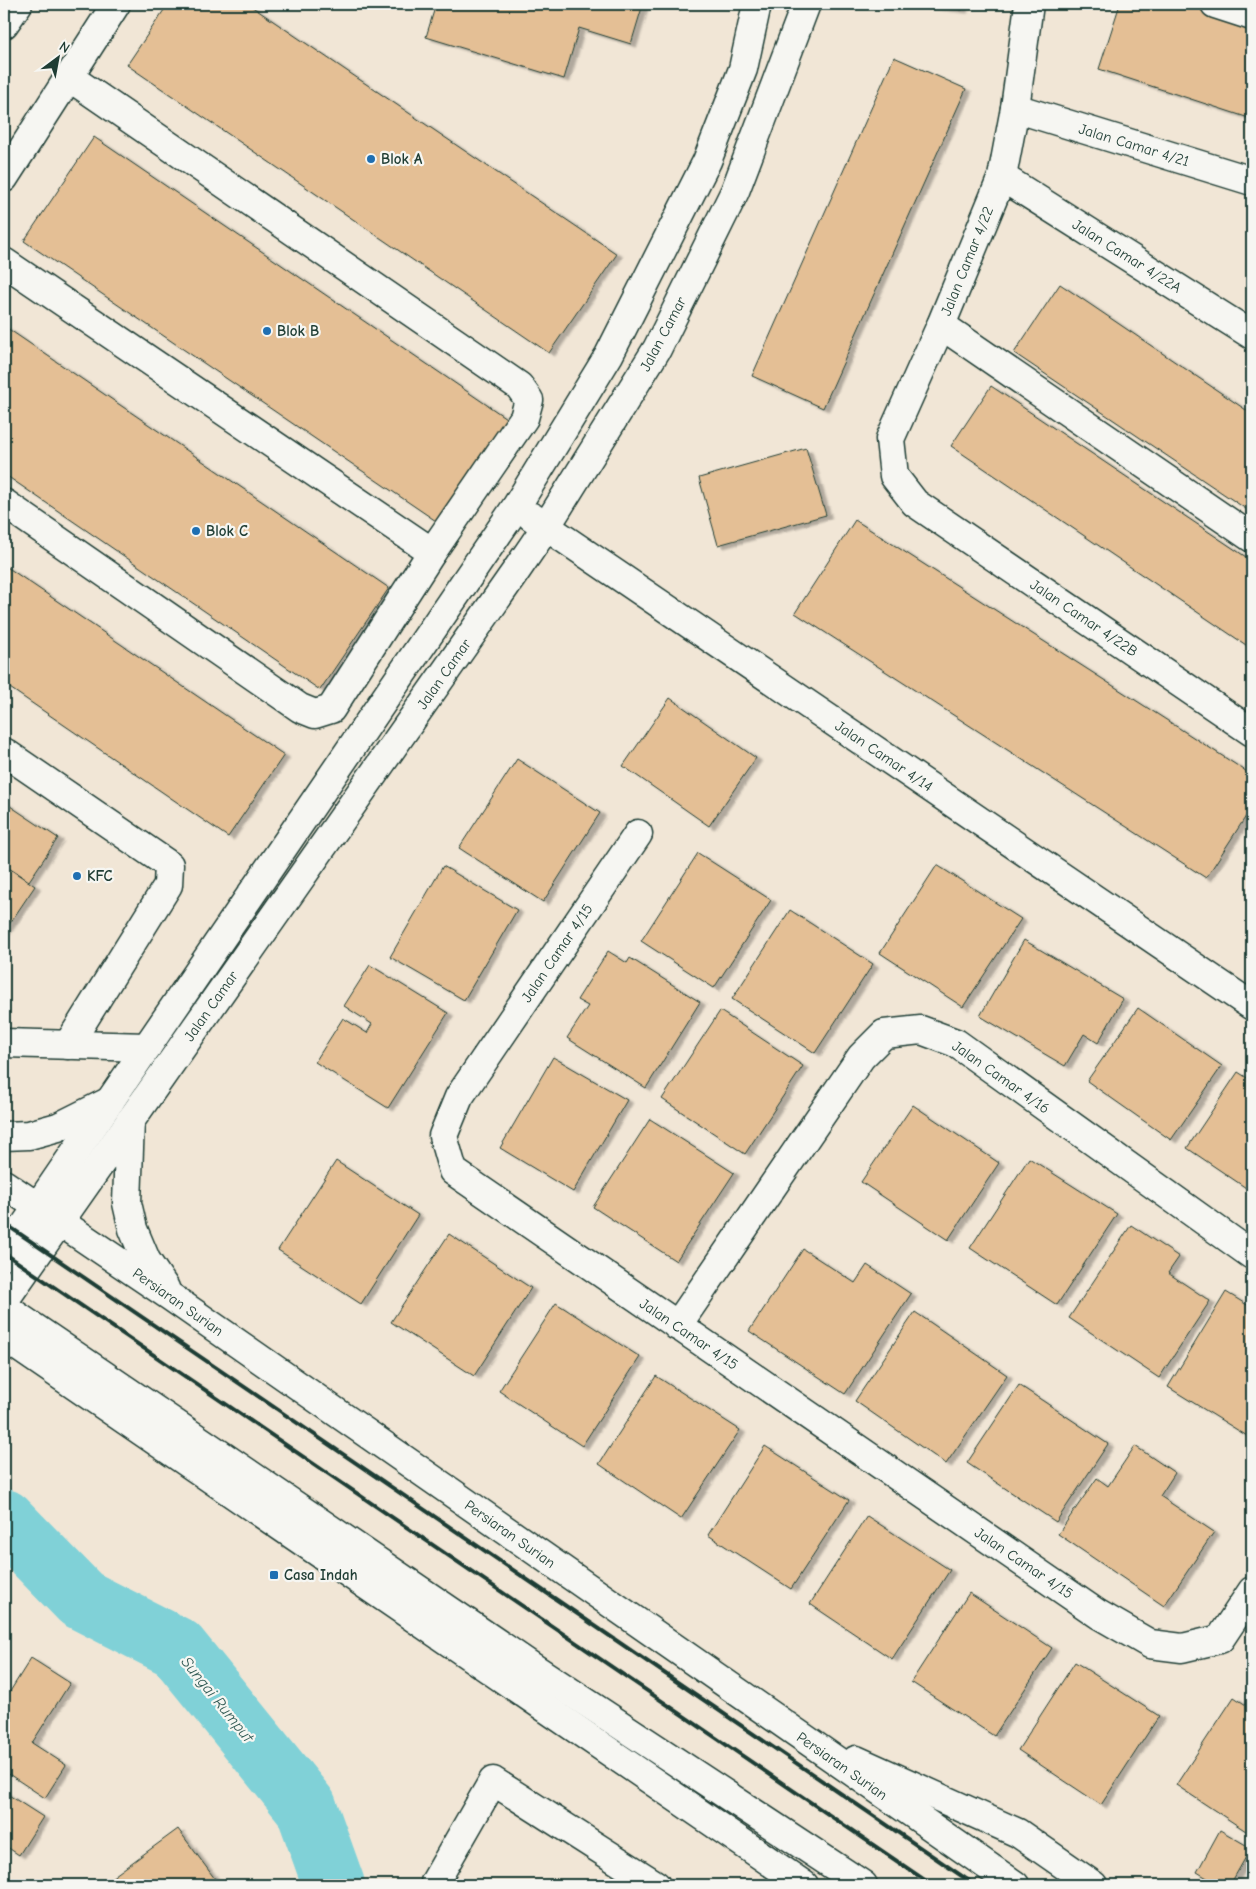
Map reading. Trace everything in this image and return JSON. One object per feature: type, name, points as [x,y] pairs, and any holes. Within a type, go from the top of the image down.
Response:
[{"type":"street","points":[[4,24],[18,4]]},
{"type":"street","points":[[4,178],[116,4]]},
{"type":"street","name":"Jalan Camar","points":[[4,1256],[516,507],[609,355],[707,160],[743,69],[757,4]]},
{"type":"street","name":"Jalan Camar","points":[[4,1301],[546,527],[661,340],[735,190],[806,4]]},
{"type":"street","name":"Jalan Camar 4/22","points":[[915,503],[894,476],[890,439],[941,325],[1002,177],[1016,108],[1029,4]]},
{"type":"street","points":[[1215,4],[1252,16]]},
{"type":"street","points":[[4,502],[300,708],[315,714],[331,709],[432,552],[524,418],[529,400],[519,386],[70,76]]},
{"type":"street","name":"Jalan Camar 4/21","points":[[1016,108],[1252,181]]},
{"type":"street","name":"Jalan Camar 4/22A","points":[[1002,177],[1252,335]]},
{"type":"street","points":[[4,262],[432,552]]},
{"type":"street","points":[[941,325],[1252,538]]},
{"type":"street","name":"Jalan Camar 4/22B","points":[[915,503],[1252,732]]},
{"type":"street","name":"Jalan Camar 4/14","points":[[516,507],[1248,994]]},
{"type":"street","points":[[4,752],[169,865],[168,885],[68,1045]]},
{"type":"street","name":"Jalan Camar 4/15","points":[[638,834],[459,1097],[443,1136],[452,1171],[1098,1614],[1150,1644],[1182,1648],[1220,1639],[1252,1591]]},
{"type":"street","name":"Jalan Camar 4/16","points":[[677,1326],[861,1057],[884,1034],[921,1030],[956,1043],[1252,1255]]},
{"type":"street","points":[[4,1042],[147,1047]]},
{"type":"street","points":[[4,1136],[29,1135],[58,1127],[110,1101]]},
{"type":"street","points":[[130,1121],[127,1203],[133,1229],[146,1260],[171,1297]]},
{"type":"street","name":"Persiaran Surian","points":[[4,1184],[171,1297],[793,1732],[1016,1885]]},
{"type":"street","points":[[4,1307],[528,1664],[863,1885]]},
{"type":"street","points":[[4,1337],[804,1885]]},
{"type":"street","points":[[793,1732],[1018,1833],[1093,1885]]},
{"type":"street","points":[[435,1885],[493,1780],[656,1885]]},
{"type":"building","name":"Blok A","points":[[168,4],[248,4],[617,254],[549,353],[127,65]]},
{"type":"building","points":[[436,4],[643,4],[631,44],[579,28],[564,79],[426,37]]},
{"type":"building","points":[[914,4],[962,4],[962,10]]},
{"type":"building","points":[[1120,4],[1184,4],[1252,26],[1252,119],[1099,69]]},
{"type":"building","points":[[894,57],[966,89],[823,408],[752,376]]},
{"type":"building","name":"Blok B","points":[[94,137],[509,420],[439,523],[24,241]]},
{"type":"building","points":[[1060,284],[1252,414],[1252,513],[1014,353]]},
{"type":"building","name":"Blok C","points":[[4,326],[389,588],[320,690],[4,474]]},
{"type":"building","points":[[991,386],[1252,561],[1252,649],[951,446]]},
{"type":"building","points":[[806,448],[826,515],[718,545],[699,478]]},
{"type":"building","points":[[855,520],[1252,775],[1252,807],[1206,878],[795,613]]},
{"type":"building","points":[[4,565],[284,755],[228,837],[4,684]]},
{"type":"building","points":[[670,698],[756,758],[709,826],[623,766]]},
{"type":"building","points":[[517,759],[600,813],[543,902],[459,848]]},
{"type":"building","points":[[4,802],[58,838],[29,881],[4,865]]},
{"type":"building","points":[[698,853],[771,900],[714,988],[641,941]]},
{"type":"building","points":[[4,865],[35,886],[4,932]]},
{"type":"building","points":[[937,865],[1021,919],[963,1007],[880,953]]},
{"type":"building","points":[[443,866],[517,910],[464,1000],[390,957]]},
{"type":"building","points":[[790,910],[873,964],[815,1053],[732,999]]},
{"type":"building","points":[[1024,940],[1123,999],[1098,1043],[1084,1034],[1065,1066],[980,1016]]},
{"type":"building","points":[[608,951],[627,963],[630,958],[700,1002],[646,1088],[567,1038],[588,1006],[577,1000]]},
{"type":"building","points":[[370,965],[448,1013],[388,1108],[315,1062],[343,1018],[367,1033],[372,1024],[344,1006]]},
{"type":"building","points":[[1138,1008],[1222,1066],[1171,1140],[1087,1081]]},
{"type":"building","points":[[720,1011],[803,1066],[745,1154],[662,1099]]},
{"type":"building","points":[[553,1057],[627,1100],[573,1192],[500,1148]]},
{"type":"building","points":[[1238,1072],[1252,1081],[1252,1192],[1187,1148]]},
{"type":"building","points":[[913,1105],[999,1163],[948,1240],[861,1182]]},
{"type":"building","points":[[650,1119],[734,1173],[676,1261],[593,1207]]},
{"type":"building","points":[[1029,1158],[1117,1214],[1057,1305],[970,1248]]},
{"type":"building","points":[[336,1161],[418,1215],[361,1304],[278,1250]]},
{"type":"building","points":[[1131,1225],[1179,1257],[1168,1273],[1210,1301],[1159,1378],[1069,1318]]},
{"type":"building","points":[[449,1234],[531,1288],[474,1376],[391,1322]]},
{"type":"building","points":[[803,1249],[855,1283],[867,1265],[911,1294],[845,1394],[749,1331]]},
{"type":"building","points":[[1226,1292],[1252,1308],[1252,1439],[1168,1387]]},
{"type":"building","points":[[556,1303],[640,1357],[582,1446],[499,1391]]},
{"type":"building","points":[[915,1312],[1007,1375],[946,1464],[855,1401]]},
{"type":"building","points":[[656,1376],[740,1430],[681,1519],[599,1464]]},
{"type":"building","points":[[1019,1385],[1108,1444],[1056,1522],[967,1463]]},
{"type":"building","points":[[765,1446],[849,1500],[791,1589],[708,1535]]},
{"type":"building","points":[[1135,1446],[1175,1473],[1160,1496],[1214,1532],[1164,1606],[1058,1534],[1097,1478],[1108,1486]]},
{"type":"building","points":[[867,1516],[950,1570],[892,1659],[810,1604]]},
{"type":"building","points":[[969,1593],[1052,1648],[994,1736],[911,1682]]},
{"type":"building","points":[[31,1658],[70,1683],[32,1743],[66,1765],[45,1798],[4,1771],[4,1701]]},
{"type":"building","points":[[1075,1662],[1159,1716],[1101,1805],[1018,1750]]},
{"type":"building","points":[[1234,1697],[1252,1709],[1252,1835],[1176,1785]]},
{"type":"building","points":[[4,1792],[43,1817],[19,1855],[4,1845]]},
{"type":"building","points":[[178,1829],[215,1879],[207,1885],[116,1885],[111,1878]]},
{"type":"building","points":[[1220,1830],[1251,1848],[1230,1885],[1219,1885],[1197,1872]]},
{"type":"waterway","name":"Sungai Rumput","points":[[4,1520],[81,1599],[177,1648],[306,1807],[334,1885]]},
{"type":"railway","points":[[4,1223],[975,1885]]},
{"type":"railway","points":[[4,1253],[932,1885]]},
{"type":"place","name":"Blok A","points":[[371,159]]},
{"type":"place","name":"Blok B","points":[[267,331]]},
{"type":"place","name":"Blok C","points":[[196,531]]},
{"type":"place","name":"KFC","points":[[77,876]]},
{"type":"place","name":"Casa Indah","points":[[274,1575]]}]
